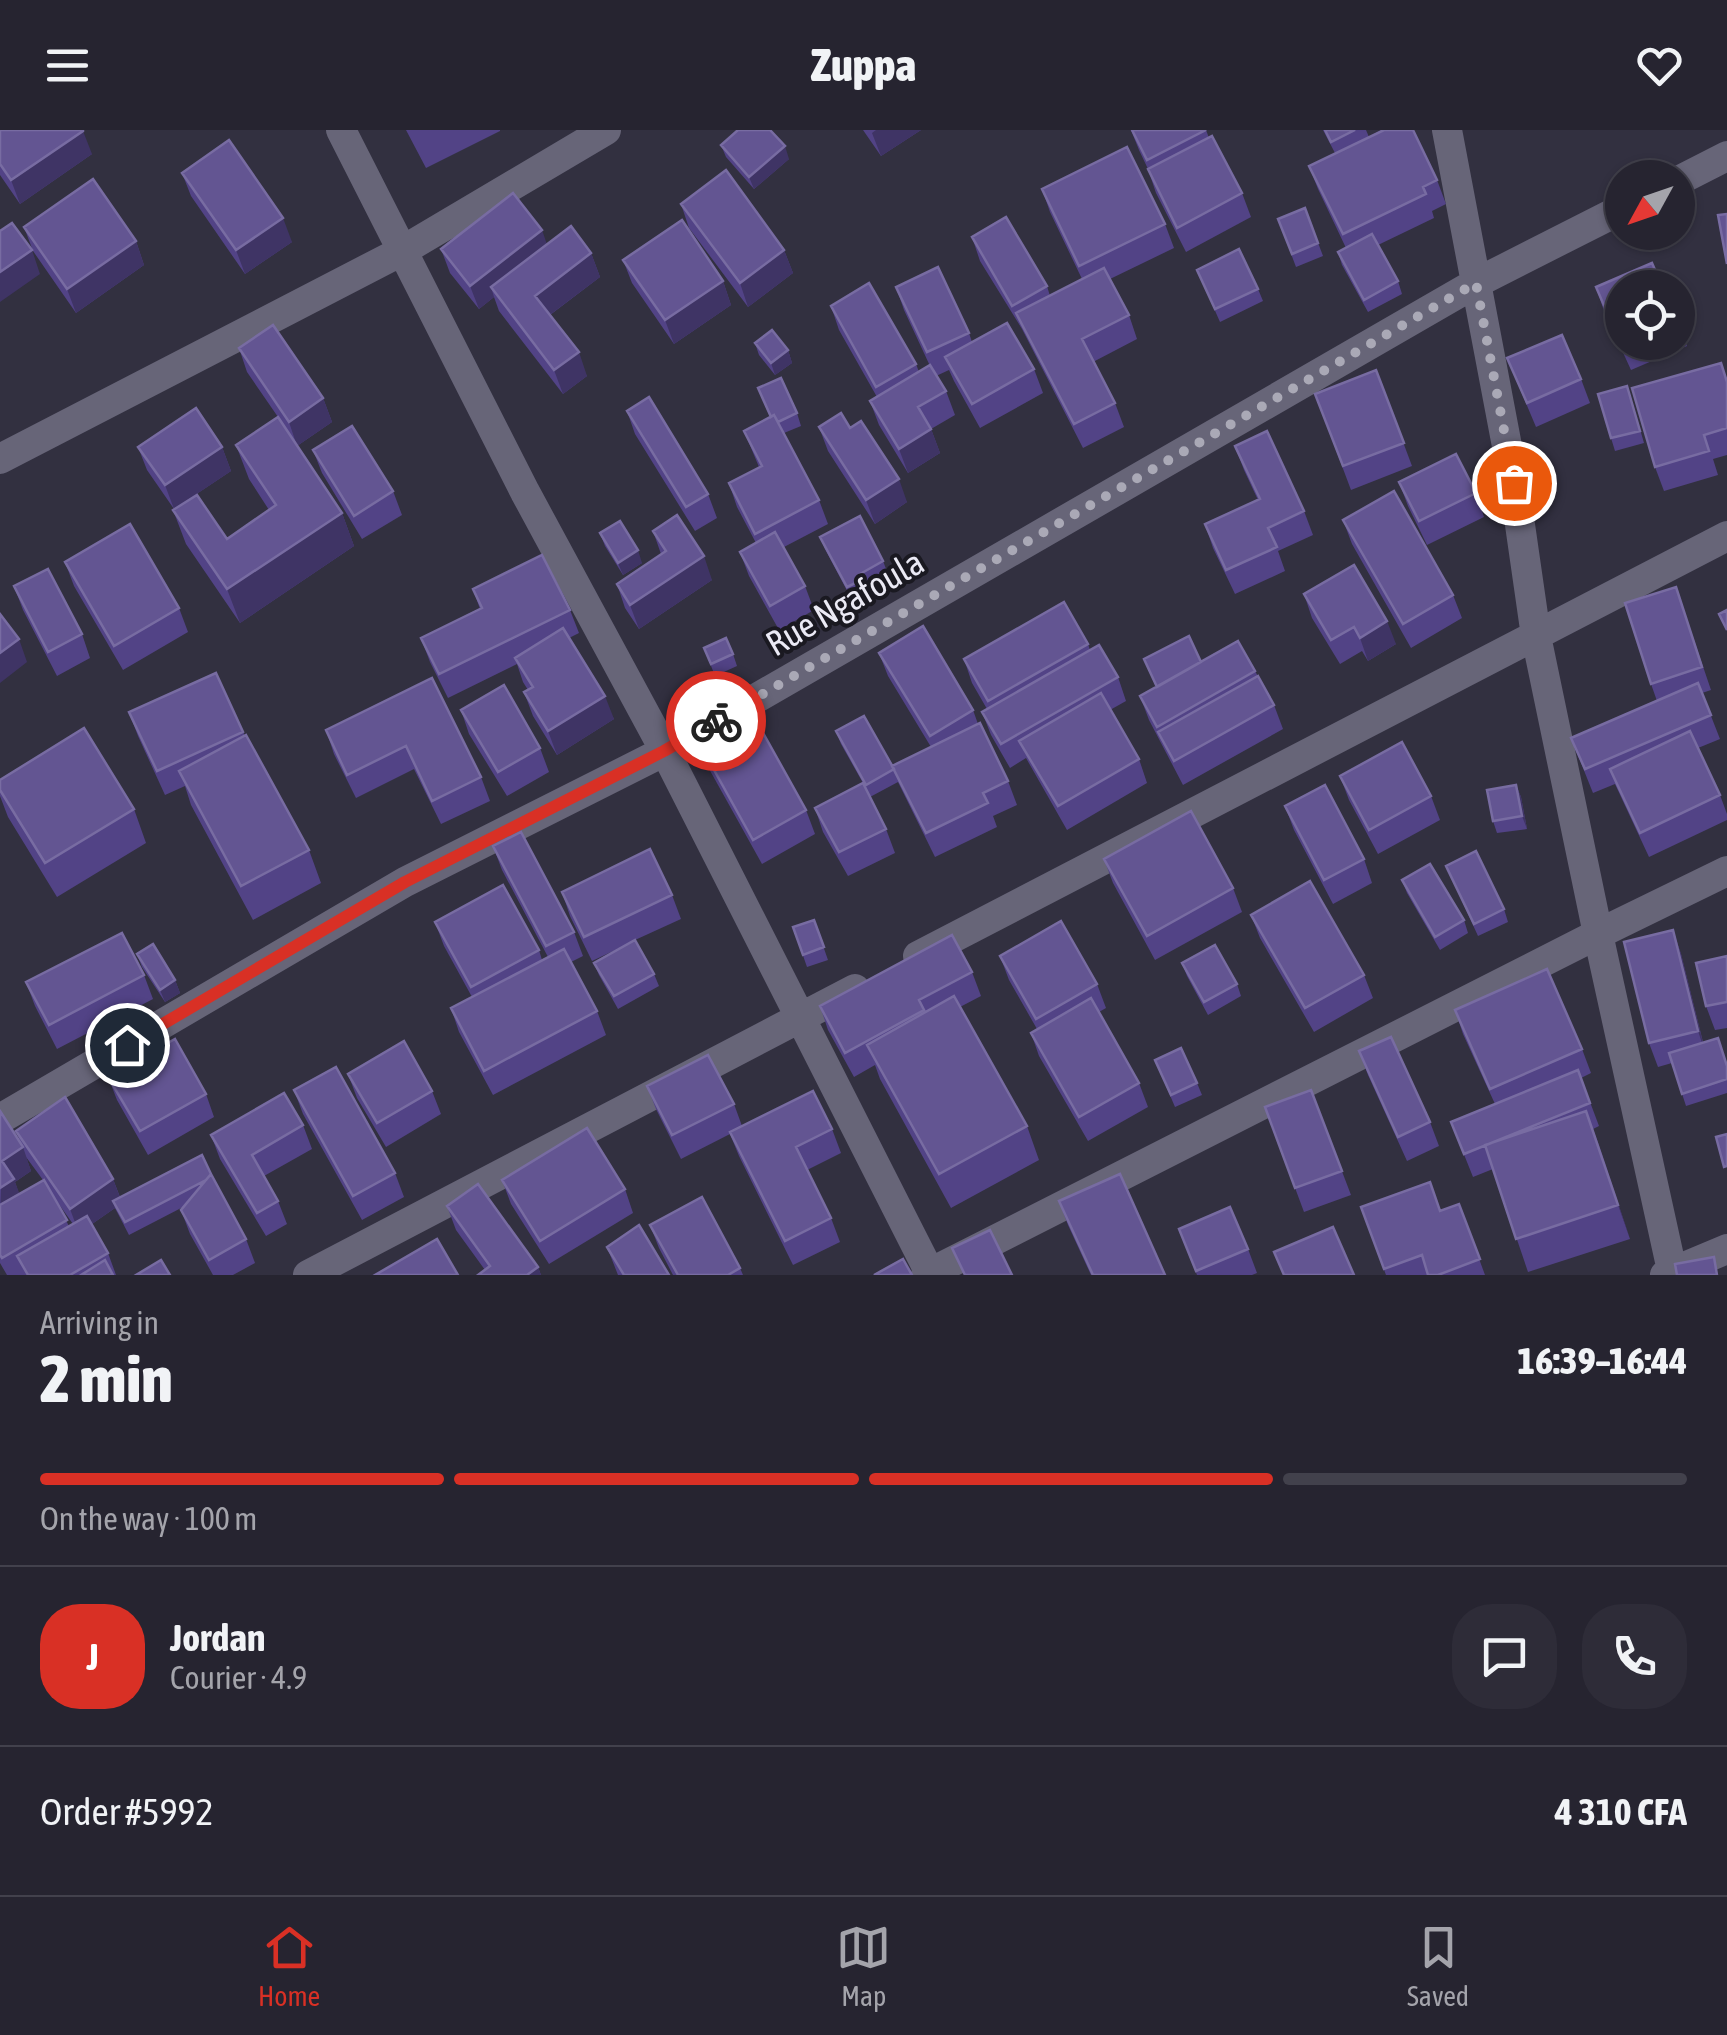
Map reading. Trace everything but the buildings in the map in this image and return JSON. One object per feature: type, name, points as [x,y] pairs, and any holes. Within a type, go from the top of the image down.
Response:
[{"type":"street","points":[[341,130],[525,492],[664,751],[929,1274],[1727,871]]},
{"type":"street","points":[[0,459],[402,250],[606,130]]},
{"type":"street","points":[[1447,130],[1514,483],[1536,636],[1670,1274],[1727,1249]]},
{"type":"street","points":[[1695,172],[1727,156]]},
{"type":"street","name":"Rue Ngafoula","points":[[0,1119],[405,882],[664,751],[1476,283],[1605,218]]},
{"type":"street","points":[[308,1275],[1727,536]]},
{"type":"way so far","points":[[716,721],[1476,283],[1514,483]]},
{"type":"route","points":[[127,1045],[405,882],[716,721]]}]
